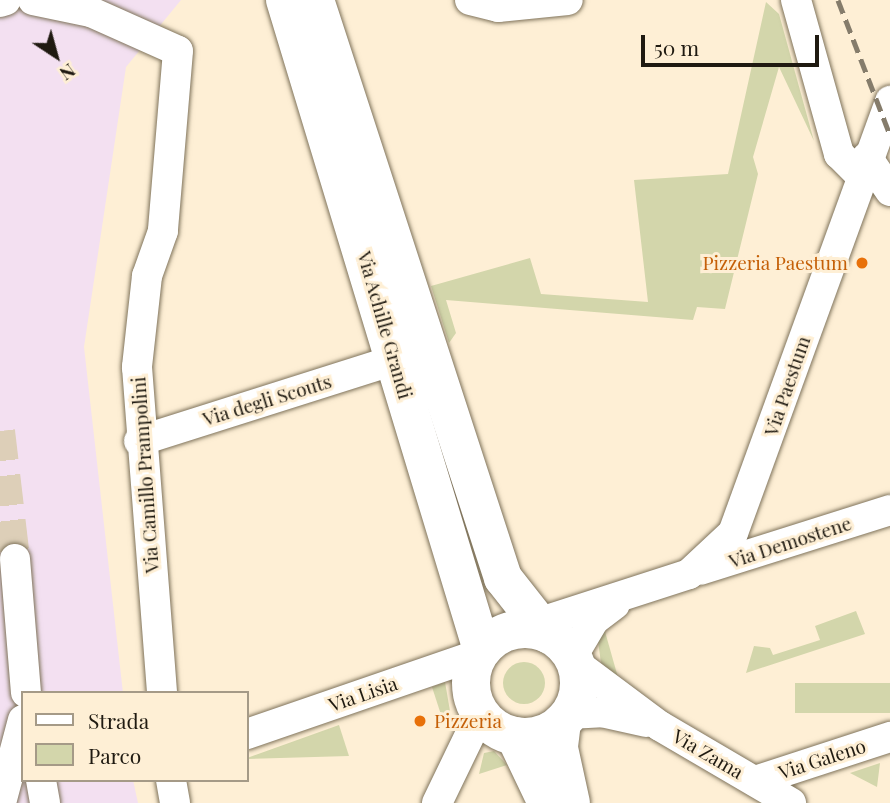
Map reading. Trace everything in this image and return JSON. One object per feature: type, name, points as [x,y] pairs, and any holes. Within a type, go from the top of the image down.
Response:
[{"type":"main road","name":"Via Achille Grandi","points":[[285,0],[480,652]]},
{"type":"main road","name":"Via Achille Grandi","points":[[316,0],[503,578],[550,641]]},
{"type":"main road","points":[[547,803],[515,736],[480,714],[471,684],[480,652],[550,641],[578,689],[565,718],[559,748],[571,803]]},
{"type":"main road","points":[[515,736],[545,733],[565,718]]},
{"type":"street","points":[[0,2],[6,0]]},
{"type":"street","name":"Via Camillo Prampolini","points":[[33,0],[91,12],[178,51],[163,231],[147,276],[137,366],[139,440],[162,691]]},
{"type":"street","points":[[470,0],[498,7],[568,0]]},
{"type":"street","points":[[796,0],[839,154],[864,166],[890,191]]},
{"type":"street","name":"Via Paestum","points":[[550,641],[629,594],[689,574],[716,553],[742,514],[864,166],[886,111]]},
{"type":"street","name":"Via degli Scouts","points":[[139,440],[394,360]]},
{"type":"street","name":"Via Demostene","points":[[689,574],[890,510]]},
{"type":"street","points":[[15,559],[26,691]]},
{"type":"street","points":[[629,594],[594,620],[550,641],[660,726]]},
{"type":"street","name":"Via Lisia","points":[[248,734],[480,652]]},
{"type":"street","points":[[565,718],[602,712],[660,726]]},
{"type":"street","points":[[437,803],[480,714]]},
{"type":"street","name":"Via Zama","points":[[660,726],[791,803]]},
{"type":"street","points":[[1,803],[21,728]]},
{"type":"street","name":"Via Galeno","points":[[755,781],[890,737]]},
{"type":"street","points":[[41,782],[45,803]]},
{"type":"street","points":[[171,782],[175,803]]},
{"type":"shaded area","points":[[0,0],[181,0],[126,67],[84,347],[123,691],[21,691],[21,782],[133,782],[138,803],[0,803]]},
{"type":"green space","points":[[766,2],[779,14],[814,141],[779,67],[753,157],[758,174],[725,309],[697,307],[693,320],[446,300],[456,333],[449,343],[431,286],[530,258],[541,294],[648,302],[634,180],[728,174]]},
{"type":"green space","points":[[856,611],[865,634],[746,673],[754,646],[770,648],[773,655],[820,640],[815,626]]},
{"type":"green space","points":[[604,628],[619,681],[601,663],[598,641]]},
{"type":"green space","points":[[524,662],[539,668],[545,683],[539,698],[524,704],[509,698],[503,683],[509,668]]},
{"type":"green space","points":[[445,682],[450,711],[445,727],[432,687]]},
{"type":"green space","points":[[795,683],[890,683],[890,713],[795,713]]},
{"type":"green space","points":[[339,725],[349,756],[248,759]]},
{"type":"green space","points":[[494,751],[507,765],[479,774],[484,753]]},
{"type":"green space","points":[[880,763],[877,787],[850,773]]},
{"type":"tunnel","points":[[0,431],[15,559]]},
{"type":"railway","points":[[838,0],[890,135]]},
{"type":"place","name":"Pizzeria Paestum","points":[[862,263]]},
{"type":"place","name":"Pizzeria","points":[[420,721]]}]
